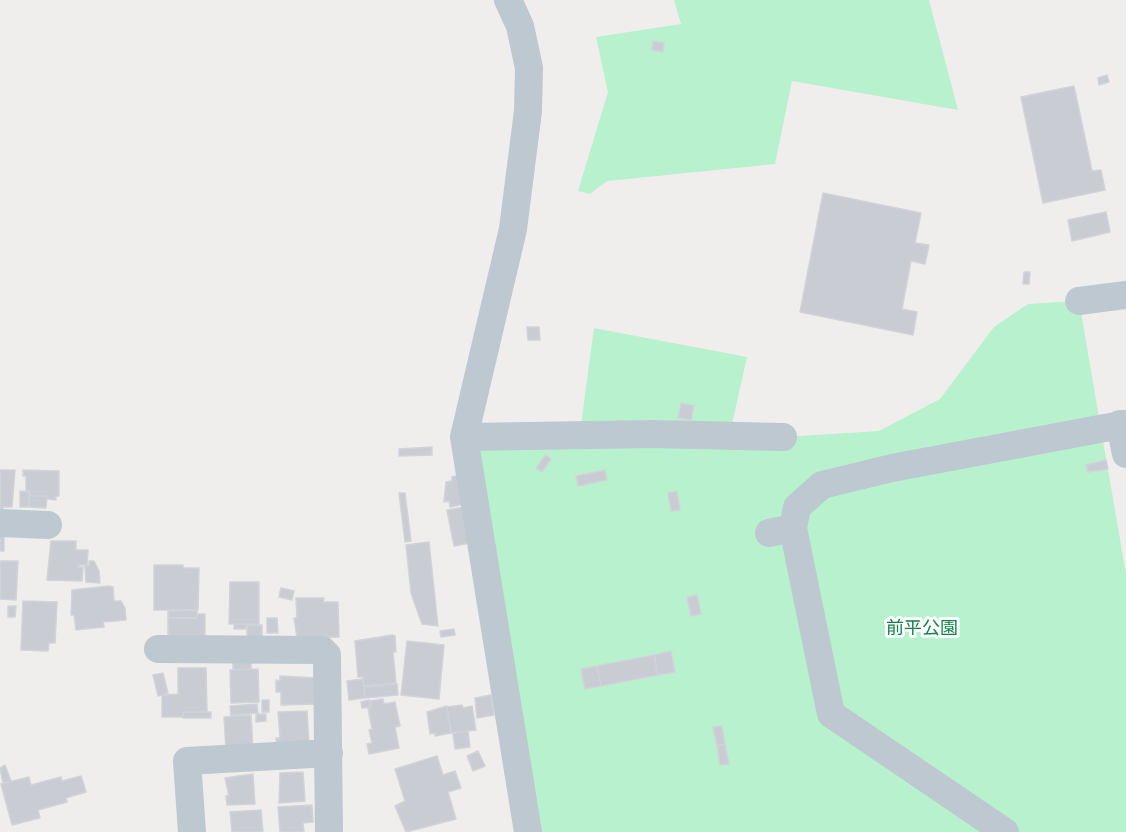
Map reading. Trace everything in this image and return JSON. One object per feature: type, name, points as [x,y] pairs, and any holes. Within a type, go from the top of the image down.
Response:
[{"type":"street","points":[[508,0],[520,26],[529,68],[528,111],[513,229],[464,437],[528,832]]},
{"type":"street","points":[[1079,301],[1126,295]]},
{"type":"street","points":[[1005,832],[831,714],[781,531],[797,507],[822,484],[892,468],[1123,424],[1126,454]]},
{"type":"street","points":[[464,437],[653,434],[783,437]]},
{"type":"street","points":[[0,523],[48,525]]},
{"type":"street","points":[[158,649],[322,650],[327,655],[329,832]]},
{"type":"street","points":[[192,832],[188,761],[329,753]]},
{"type":"green space","points":[[674,0],[929,0],[958,110],[792,81],[775,164],[607,181],[590,194],[578,191],[608,92],[596,37],[681,24]]},
{"type":"green space","name":"前平公園","points":[[1079,301],[1126,574],[1126,832],[536,832],[464,437],[783,437],[879,431],[940,399],[994,327],[1028,304]]},
{"type":"green space","points":[[594,328],[747,357],[730,433],[581,425]]},
{"type":"building","points":[[653,41],[664,43],[663,52],[652,50]]},
{"type":"building","points":[[1107,75],[1109,82],[1099,85],[1098,78]]},
{"type":"building","points":[[1074,86],[1092,171],[1101,170],[1105,190],[1043,203],[1021,97]]},
{"type":"building","points":[[823,193],[921,213],[915,243],[929,245],[925,264],[911,261],[902,309],[917,312],[913,335],[800,312]]},
{"type":"building","points":[[1106,212],[1110,232],[1072,241],[1068,220]]},
{"type":"building","points":[[1024,272],[1030,272],[1029,284],[1023,284]]},
{"type":"building","points":[[527,327],[539,327],[540,340],[528,340]]},
{"type":"building","points":[[681,403],[694,406],[691,420],[678,418]]},
{"type":"building","points":[[432,447],[432,455],[399,456],[399,449]]},
{"type":"building","points":[[546,455],[551,459],[542,472],[536,468]]},
{"type":"building","points":[[1106,460],[1108,469],[1088,472],[1086,465]]},
{"type":"building","points":[[0,470],[15,470],[12,507],[3,507],[3,510],[0,510]]},
{"type":"building","points":[[23,470],[59,471],[59,496],[56,496],[56,500],[47,499],[47,496],[30,496],[30,491],[26,491],[26,476],[23,476]]},
{"type":"building","points":[[605,470],[607,480],[578,486],[576,476]]},
{"type":"building","points":[[459,475],[464,504],[450,507],[449,501],[444,502],[446,482],[452,481],[452,477]]},
{"type":"building","points":[[20,491],[29,492],[29,507],[20,507]]},
{"type":"building","points":[[677,491],[680,510],[671,511],[668,493]]},
{"type":"building","points":[[399,493],[405,493],[411,541],[405,542]]},
{"type":"building","points":[[29,496],[47,496],[46,508],[29,507]]},
{"type":"building","points":[[464,507],[470,543],[454,546],[447,510]]},
{"type":"building","points":[[0,537],[4,537],[4,551],[0,551]]},
{"type":"building","points":[[51,541],[76,541],[76,550],[88,550],[87,565],[78,567],[83,567],[82,581],[47,580]]},
{"type":"building","points":[[429,542],[438,626],[422,624],[411,593],[406,545]]},
{"type":"building","points":[[0,561],[18,561],[16,600],[0,599]]},
{"type":"building","points":[[89,561],[94,561],[99,571],[100,583],[86,582],[85,566],[89,566]]},
{"type":"building","points":[[154,565],[183,565],[183,568],[199,568],[198,610],[154,610]]},
{"type":"building","points":[[230,582],[259,582],[259,624],[229,624]]},
{"type":"building","points":[[113,587],[114,601],[121,601],[125,608],[126,620],[103,622],[104,627],[76,630],[74,615],[71,615],[72,590]]},
{"type":"building","points":[[281,588],[294,591],[292,600],[279,597]]},
{"type":"building","points":[[697,595],[701,614],[691,616],[687,597]]},
{"type":"building","points":[[296,598],[324,598],[323,602],[338,602],[339,637],[297,638],[294,618],[297,618]]},
{"type":"building","points":[[23,601],[57,602],[55,643],[49,643],[48,651],[21,650]]},
{"type":"building","points":[[8,606],[16,606],[15,617],[8,617]]},
{"type":"building","points":[[197,610],[197,618],[168,618],[168,611]]},
{"type":"building","points":[[197,614],[205,614],[205,637],[168,637],[168,618],[197,618]]},
{"type":"building","points":[[267,618],[277,618],[278,633],[267,633]]},
{"type":"building","points":[[234,624],[246,624],[246,629],[234,629]]},
{"type":"building","points":[[247,625],[262,625],[262,639],[247,640]]},
{"type":"building","points":[[454,629],[455,635],[441,637],[440,631]]},
{"type":"building","points":[[395,636],[396,652],[393,652],[396,683],[364,686],[363,677],[358,677],[355,641]]},
{"type":"building","points":[[407,641],[444,645],[439,699],[401,695]]},
{"type":"building","points":[[671,651],[675,672],[658,675],[654,655]]},
{"type":"building","points":[[654,655],[658,675],[601,686],[597,666]]},
{"type":"building","points":[[251,659],[251,669],[233,670],[233,660]]},
{"type":"building","points":[[597,666],[601,686],[585,689],[581,669]]},
{"type":"building","points":[[178,668],[206,668],[207,712],[183,712],[183,717],[162,717],[162,695],[178,694]]},
{"type":"building","points":[[258,669],[259,702],[231,703],[230,670]]},
{"type":"building","points":[[163,673],[168,693],[158,696],[153,675]]},
{"type":"building","points":[[280,676],[316,678],[316,704],[281,705],[281,692],[276,692],[276,680],[280,681]]},
{"type":"building","points":[[363,679],[365,698],[349,700],[347,681]]},
{"type":"building","points":[[397,684],[398,695],[365,698],[364,687]]},
{"type":"building","points":[[491,695],[494,715],[477,718],[475,698]]},
{"type":"building","points":[[383,699],[384,704],[395,702],[400,726],[395,727],[399,748],[369,754],[367,744],[372,743],[369,730],[372,729],[368,708],[371,707],[370,701]]},
{"type":"building","points":[[262,700],[269,700],[269,712],[262,712]]},
{"type":"building","points":[[369,700],[371,707],[362,708],[361,702]]},
{"type":"building","points":[[257,704],[258,713],[231,715],[230,706]]},
{"type":"building","points":[[462,705],[463,708],[472,706],[476,730],[451,733],[447,707]]},
{"type":"building","points":[[447,706],[451,733],[435,736],[435,733],[430,734],[427,712]]},
{"type":"building","points":[[307,711],[309,745],[277,747],[276,738],[280,738],[278,712]]},
{"type":"building","points":[[183,712],[211,712],[211,718],[183,718]]},
{"type":"building","points":[[256,714],[266,714],[266,721],[256,722]]},
{"type":"building","points":[[251,715],[253,748],[226,750],[224,717]]},
{"type":"building","points":[[722,726],[725,744],[717,746],[713,727]]},
{"type":"building","points":[[468,731],[470,747],[455,749],[453,733]]},
{"type":"building","points":[[725,744],[729,764],[720,765],[717,746]]},
{"type":"building","points":[[478,751],[485,766],[473,771],[467,756]]},
{"type":"building","points":[[437,756],[443,775],[455,771],[461,788],[448,792],[456,819],[406,832],[395,806],[405,801],[395,769]]},
{"type":"building","points":[[5,765],[11,781],[3,783],[0,768]]},
{"type":"building","points":[[303,772],[305,801],[279,803],[280,773]]},
{"type":"building","points":[[253,774],[255,804],[227,805],[226,796],[229,796],[225,778]]},
{"type":"building","points":[[81,776],[86,792],[66,798],[67,802],[38,810],[40,818],[12,825],[1,784],[29,777],[31,785],[61,777],[62,781]]},
{"type":"building","points":[[312,805],[313,822],[303,823],[304,832],[280,832],[278,807]]},
{"type":"building","points":[[261,810],[263,832],[232,832],[230,812]]}]
